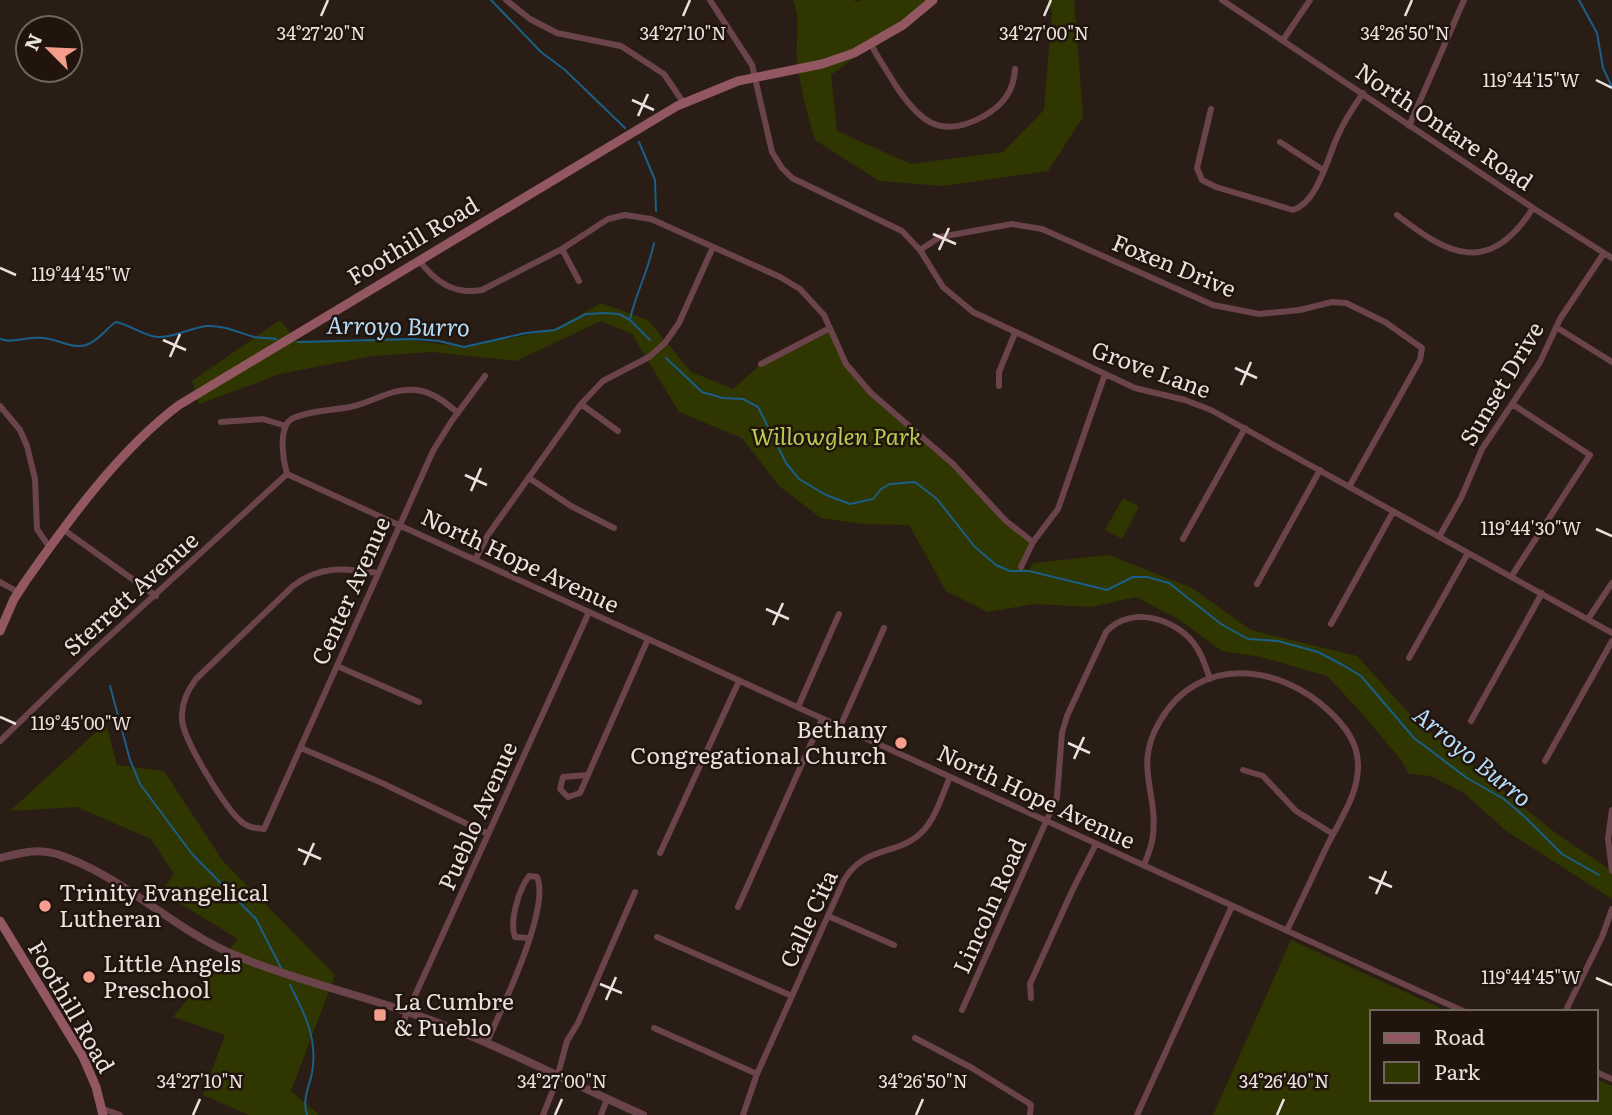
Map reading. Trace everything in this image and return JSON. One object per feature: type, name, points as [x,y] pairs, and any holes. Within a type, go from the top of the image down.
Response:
[{"type":"main road","name":"Foothill Road","points":[[0,631],[18,592],[64,530],[131,447],[173,410],[683,103],[720,87],[822,64],[871,44],[902,25],[933,0]]},
{"type":"main road","name":"Foothill Road","points":[[0,921],[83,1057],[96,1087],[103,1113]]},
{"type":"street","points":[[506,0],[530,19],[557,33],[621,46],[664,74],[683,103]]},
{"type":"street","name":"Grove Lane","points":[[710,0],[752,65],[769,143],[782,168],[800,184],[908,236],[951,296],[973,312],[1148,392],[1198,404],[1612,633]]},
{"type":"street","name":"North Ontare Road","points":[[1222,0],[1612,258]]},
{"type":"street","points":[[1283,40],[1310,0]]},
{"type":"street","points":[[1409,126],[1464,0]]},
{"type":"street","points":[[871,44],[913,110],[924,120],[941,126],[963,125],[996,108],[1012,87],[1015,69]]},
{"type":"street","points":[[1211,109],[1197,168],[1199,176],[1205,183],[1293,210],[1308,201],[1340,131],[1363,93]]},
{"type":"street","points":[[1280,142],[1323,170]]},
{"type":"street","points":[[1397,215],[1443,247],[1471,252],[1489,249],[1506,241],[1521,226],[1533,208]]},
{"type":"street","points":[[419,260],[438,281],[451,288],[468,292],[482,290],[562,249],[600,223],[625,215],[651,219],[780,277],[800,289],[824,315],[846,364],[871,393],[953,464],[1006,522],[1033,542]]},
{"type":"street","name":"Foxen Drive","points":[[920,250],[940,237],[1023,224],[1042,229],[1198,299],[1229,310],[1275,314],[1342,302],[1385,322],[1422,348],[1420,360],[1349,487]]},
{"type":"street","points":[[475,560],[488,534],[581,404],[603,381],[649,357],[665,342],[679,323],[713,247]]},
{"type":"street","points":[[562,249],[579,281]]},
{"type":"street","name":"Sunset Drive","points":[[1439,537],[1464,491],[1482,449],[1545,354],[1556,327],[1604,253]]},
{"type":"street","points":[[1556,327],[1612,362]]},
{"type":"street","points":[[761,364],[830,328]]},
{"type":"street","points":[[999,386],[999,372],[1015,333]]},
{"type":"street","points":[[1021,567],[1033,542],[1058,509],[1105,374]]},
{"type":"street","name":"Center Avenue","points":[[377,573],[337,568],[305,577],[196,679],[187,694],[182,713],[184,734],[222,799],[241,822],[264,829],[433,451],[485,376]]},
{"type":"street","points":[[287,474],[284,455],[286,426],[296,416],[366,404],[403,390],[421,390],[432,394],[458,412]]},
{"type":"street","points":[[581,404],[618,431]]},
{"type":"street","points":[[1511,577],[1590,455],[1512,404]]},
{"type":"street","points":[[0,407],[20,430],[27,446],[35,480],[37,529],[50,548]]},
{"type":"street","points":[[220,422],[263,419],[286,426]]},
{"type":"street","points":[[1183,539],[1245,428]]},
{"type":"street","points":[[1257,584],[1320,470]]},
{"type":"street","name":"North Hope Avenue","points":[[287,474],[1461,1010]]},
{"type":"street","name":"Sterrett Avenue","points":[[0,741],[90,654],[287,474]]},
{"type":"street","points":[[529,478],[571,506],[614,528]]},
{"type":"street","points":[[1331,624],[1393,512]]},
{"type":"street","points":[[64,530],[156,596]]},
{"type":"street","points":[[1409,658],[1468,553]]},
{"type":"street","points":[[0,582],[18,592]]},
{"type":"street","points":[[1588,619],[1612,583]]},
{"type":"street","points":[[1471,721],[1542,593]]},
{"type":"street","name":"Pueblo Avenue","points":[[398,1033],[589,612]]},
{"type":"street","points":[[798,707],[839,614]]},
{"type":"street","name":"Lincoln Road","points":[[962,1010],[1048,821],[1059,787],[1061,742],[1067,716],[1104,636],[1111,627],[1123,620],[1154,619],[1171,624],[1186,634],[1197,648],[1210,679]]},
{"type":"street","points":[[840,727],[884,628]]},
{"type":"street","points":[[587,775],[563,777],[560,789],[568,797],[580,793],[648,639]]},
{"type":"street","points":[[1545,761],[1612,641]]},
{"type":"street","points":[[337,666],[419,702]]},
{"type":"street","points":[[1143,865],[1151,848],[1153,835],[1146,770],[1150,743],[1160,721],[1177,699],[1210,679],[1227,674],[1248,673],[1284,681],[1324,706],[1346,729],[1355,746],[1358,774],[1354,792],[1287,930]]},
{"type":"street","points":[[660,853],[739,681]]},
{"type":"street","points":[[738,907],[822,719]]},
{"type":"street","points":[[301,748],[488,834]]},
{"type":"street","points":[[1243,770],[1263,776],[1296,811],[1334,834]]},
{"type":"street","name":"Calle Cita","points":[[743,1115],[757,1074],[844,880],[853,867],[870,855],[912,840],[926,828],[950,777]]},
{"type":"street","points":[[1612,810],[1608,839],[1612,871]]},
{"type":"street","points":[[1031,998],[1030,984],[1096,844]]},
{"type":"street","points":[[0,858],[39,850],[65,857],[108,877],[235,956],[408,1012],[487,1042],[643,1115]]},
{"type":"street","points":[[487,1042],[521,967],[529,938],[540,884],[537,877],[528,876],[520,887],[511,928],[515,937],[529,938]]},
{"type":"street","points":[[543,1115],[558,1077],[567,1041],[578,1023],[635,892]]},
{"type":"street","points":[[1137,1115],[1232,906]]},
{"type":"street","points":[[1566,1010],[1602,937],[1612,909]]},
{"type":"street","points":[[828,916],[894,945]]},
{"type":"street","points":[[657,937],[792,996]]},
{"type":"street","points":[[654,1028],[757,1074]]},
{"type":"street","points":[[915,1038],[972,1068],[1027,1102],[1031,1105],[1030,1115]]},
{"type":"street","points":[[601,1115],[607,1099]]},
{"type":"street","points":[[103,1113],[106,1110],[120,1115]]},
{"type":"green space","points":[[793,0],[931,0],[831,75],[837,131],[911,164],[1003,152],[1044,110],[1052,12],[1047,0],[1074,0],[1083,117],[1048,171],[943,186],[879,181],[815,140],[798,70],[798,23]]},
{"type":"green space","name":"Willowglen Park","points":[[601,303],[648,320],[691,372],[733,389],[761,364],[830,328],[857,378],[953,464],[995,510],[1033,542],[1022,567],[1029,571],[1033,563],[1109,555],[1192,588],[1251,630],[1357,656],[1416,721],[1557,834],[1612,871],[1612,899],[1505,830],[1464,793],[1431,776],[1409,774],[1401,760],[1327,676],[1261,657],[1222,651],[1178,619],[1136,597],[1091,607],[1034,604],[988,612],[946,591],[909,525],[863,524],[821,518],[779,486],[742,438],[679,412],[632,334],[601,321],[516,361],[432,352],[372,356],[280,374],[199,404],[192,381],[280,320],[298,342],[362,342],[386,337],[464,347],[553,330]]},
{"type":"green space","points":[[1123,498],[1139,507],[1122,539],[1105,530]]},
{"type":"green space","points":[[106,723],[117,765],[164,771],[223,861],[335,975],[291,1091],[319,1115],[249,1115],[203,1095],[225,1035],[173,1017],[238,939],[161,892],[174,874],[151,839],[77,807],[10,811]]},
{"type":"green space","points":[[1291,940],[1445,1010],[1370,1010],[1370,1101],[1598,1101],[1598,1080],[1612,1086],[1612,1115],[1213,1115]]},
{"type":"waterway","points":[[491,0],[541,52],[565,70],[625,128]]},
{"type":"waterway","points":[[1579,0],[1597,33],[1603,68],[1612,87]]},
{"type":"waterway","points":[[639,142],[655,180],[656,211]]},
{"type":"waterway","points":[[630,319],[654,243]]},
{"type":"waterway","name":"Arroyo Burro","points":[[298,342],[414,339],[464,347],[526,333],[555,330],[586,314],[605,313],[619,314],[630,320],[650,340]]},
{"type":"waterway","name":"Arroyo Burro","points":[[0,339],[9,341],[43,338],[80,346],[95,341],[116,322],[157,337],[213,326],[254,337],[276,339]]},
{"type":"waterway","name":"Arroyo Burro","points":[[666,358],[702,392],[723,398],[743,399],[758,407],[786,463],[799,479],[826,495],[850,504],[873,499],[881,489],[890,484],[915,482],[937,499],[975,547],[996,565],[1010,571],[1029,571],[1107,590],[1133,577],[1147,577],[1169,583],[1221,624],[1248,639],[1278,641],[1318,652],[1341,664],[1361,676],[1414,738],[1467,778],[1504,799],[1562,854],[1599,875]]},
{"type":"waterway","points":[[110,686],[130,760],[140,784],[192,854],[256,919],[281,968]]},
{"type":"waterway","points":[[290,985],[312,1038],[313,1061],[306,1099],[307,1115]]},
{"type":"place","name":"Bethany Congregational Church","points":[[901,743]]},
{"type":"place","name":"Trinity Evangelical Lutheran","points":[[45,906]]},
{"type":"place","name":"Little Angels Preschool","points":[[89,977]]},
{"type":"place","name":"La Cumbre & Pueblo","points":[[380,1015]]}]
